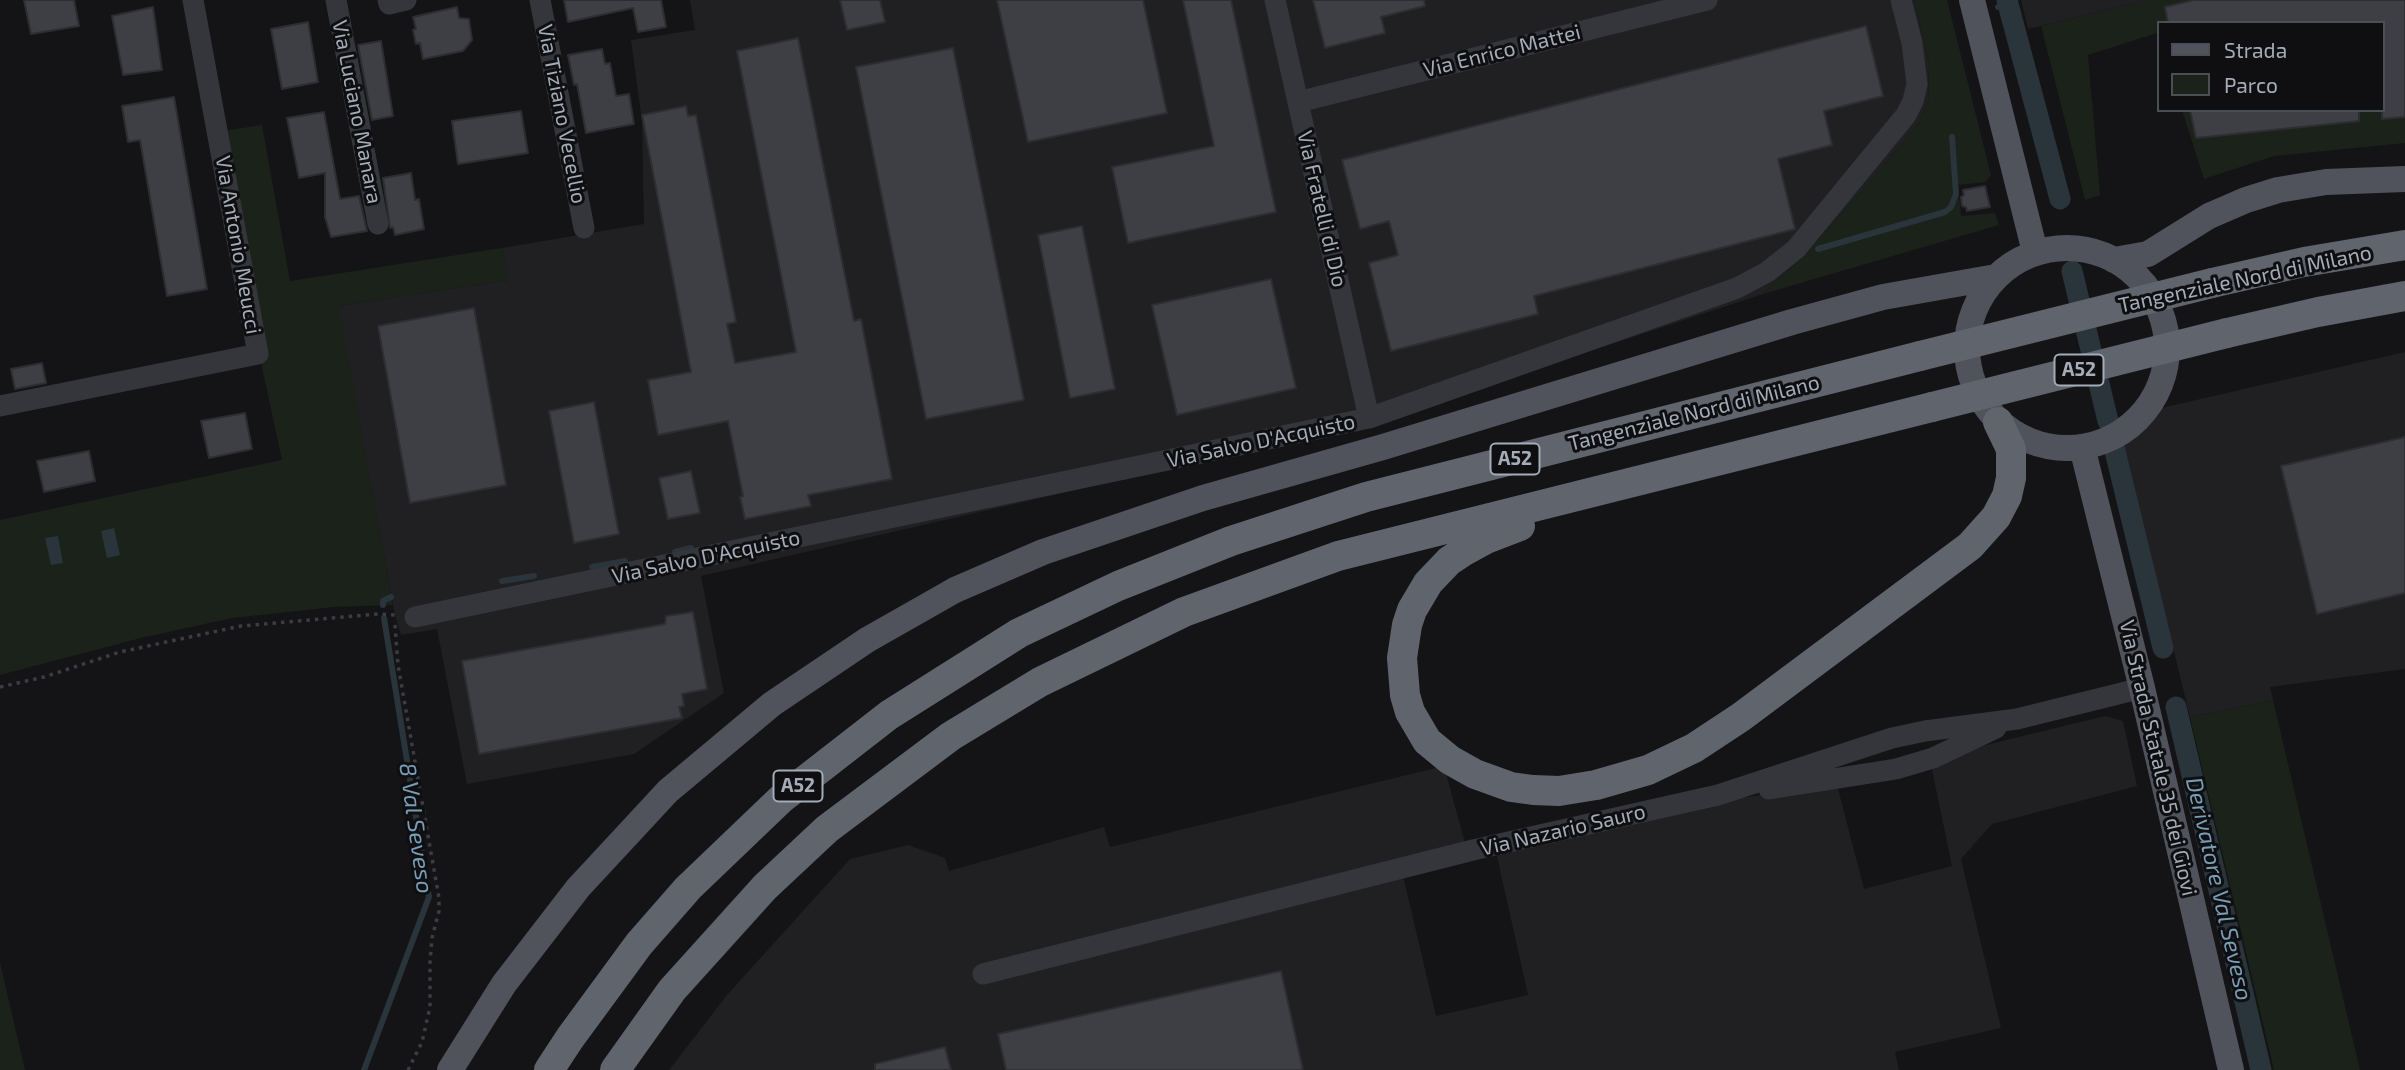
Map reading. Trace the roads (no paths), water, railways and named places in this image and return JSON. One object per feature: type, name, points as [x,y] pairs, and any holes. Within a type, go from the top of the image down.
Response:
[{"type":"highway","name":"Tangenziale Nord di Milano","points":[[549,1070],[569,1038],[639,944],[688,888],[780,799],[889,715],[1019,633],[1118,586],[1218,546],[1366,497],[2212,283],[2304,262],[2405,246]]},
{"type":"highway","name":"A52","points":[[615,1070],[671,990],[765,887],[827,828],[951,736],[1040,682],[1184,612],[1338,556],[2227,333],[2405,296]]},
{"type":"highway","points":[[1764,449],[1600,505],[1521,526],[1486,539],[1449,561],[1428,583],[1416,603],[1407,625],[1402,658],[1402,678],[1410,712],[1427,741],[1461,767],[1491,780],[1522,789],[1559,791],[1596,786],[1648,770],[1694,748],[1763,701],[1952,560],[1985,531],[2007,496],[2011,478],[2011,449],[1998,422]]},
{"type":"main road","points":[[1972,0],[2035,253]]},
{"type":"main road","points":[[2114,260],[2148,254],[2209,216],[2278,190],[2326,182],[2405,179]]},
{"type":"main road","points":[[2147,289],[2153,268],[2165,245]]},
{"type":"main road","points":[[2060,248],[2086,250],[2114,260],[2131,271],[2147,289],[2162,317],[2167,345],[2164,374],[2153,399],[2134,422],[2110,438],[2082,447],[2064,449],[2015,434],[1998,422],[1979,398],[1969,372],[1966,344],[1971,316],[1981,295],[1996,277],[2020,259],[2035,253],[2060,248]]},
{"type":"main road","points":[[450,1070],[504,984],[578,888],[668,791],[772,704],[867,640],[955,590],[1043,552],[1203,498],[1383,447],[1779,325],[1883,298],[1996,277]]},
{"type":"main road","points":[[1926,290],[1941,290],[1960,298],[1971,316]]},
{"type":"main road","name":"Via Strada Statale 35 dei Giovi","points":[[2082,447],[2142,688],[2231,1070]]},
{"type":"street","name":"Via Antonio Meucci","points":[[0,406],[258,354],[193,0]]},
{"type":"street","name":"Via Luciano Manara","points":[[336,0],[377,224]]},
{"type":"street","name":"Via Tiziano Vecellio","points":[[540,0],[584,228]]},
{"type":"street","name":"Via Fratelli di Dio","points":[[1275,0],[1369,418]]},
{"type":"street","name":"Via Enrico Mattei","points":[[1298,102],[1707,0]]},
{"type":"street","name":"Via Salvo D'Acquisto","points":[[405,616],[1369,418],[1737,288],[1768,272],[1796,249],[1906,115],[1917,84],[1912,43],[1900,0]]},
{"type":"street","name":"Via Nazario Sauro","points":[[983,974],[1473,850],[1718,795],[1892,738],[2017,719],[2142,688]]},
{"type":"street","points":[[1718,795],[1896,769],[1933,758],[2017,719]]},
{"type":"waterway","name":"Derivatore Val Seveso","points":[[2007,0],[2060,199]]},
{"type":"waterway","name":"8 Val Seveso","points":[[1998,7],[2008,4]]},
{"type":"waterway","name":"8 Val Seveso","points":[[1818,249],[1945,212],[1951,207],[1956,194],[1952,137]]},
{"type":"waterway","name":"Derivatore Val Seveso","points":[[2072,271],[2108,421]]},
{"type":"waterway","name":"Derivatore Val Seveso","points":[[2114,447],[2163,648]]},
{"type":"waterway","name":"8 Val Seveso","points":[[675,552],[691,548]]},
{"type":"waterway","name":"8 Val Seveso","points":[[592,567],[625,561]]},
{"type":"waterway","name":"8 Val Seveso","points":[[502,581],[534,576]]},
{"type":"waterway","name":"8 Val Seveso","points":[[383,605],[383,601],[391,597]]},
{"type":"waterway","name":"8 Val Seveso","points":[[364,1070],[429,897],[384,618]]},
{"type":"waterway","name":"Derivatore Val Seveso","points":[[2176,707],[2261,1070]]}]
